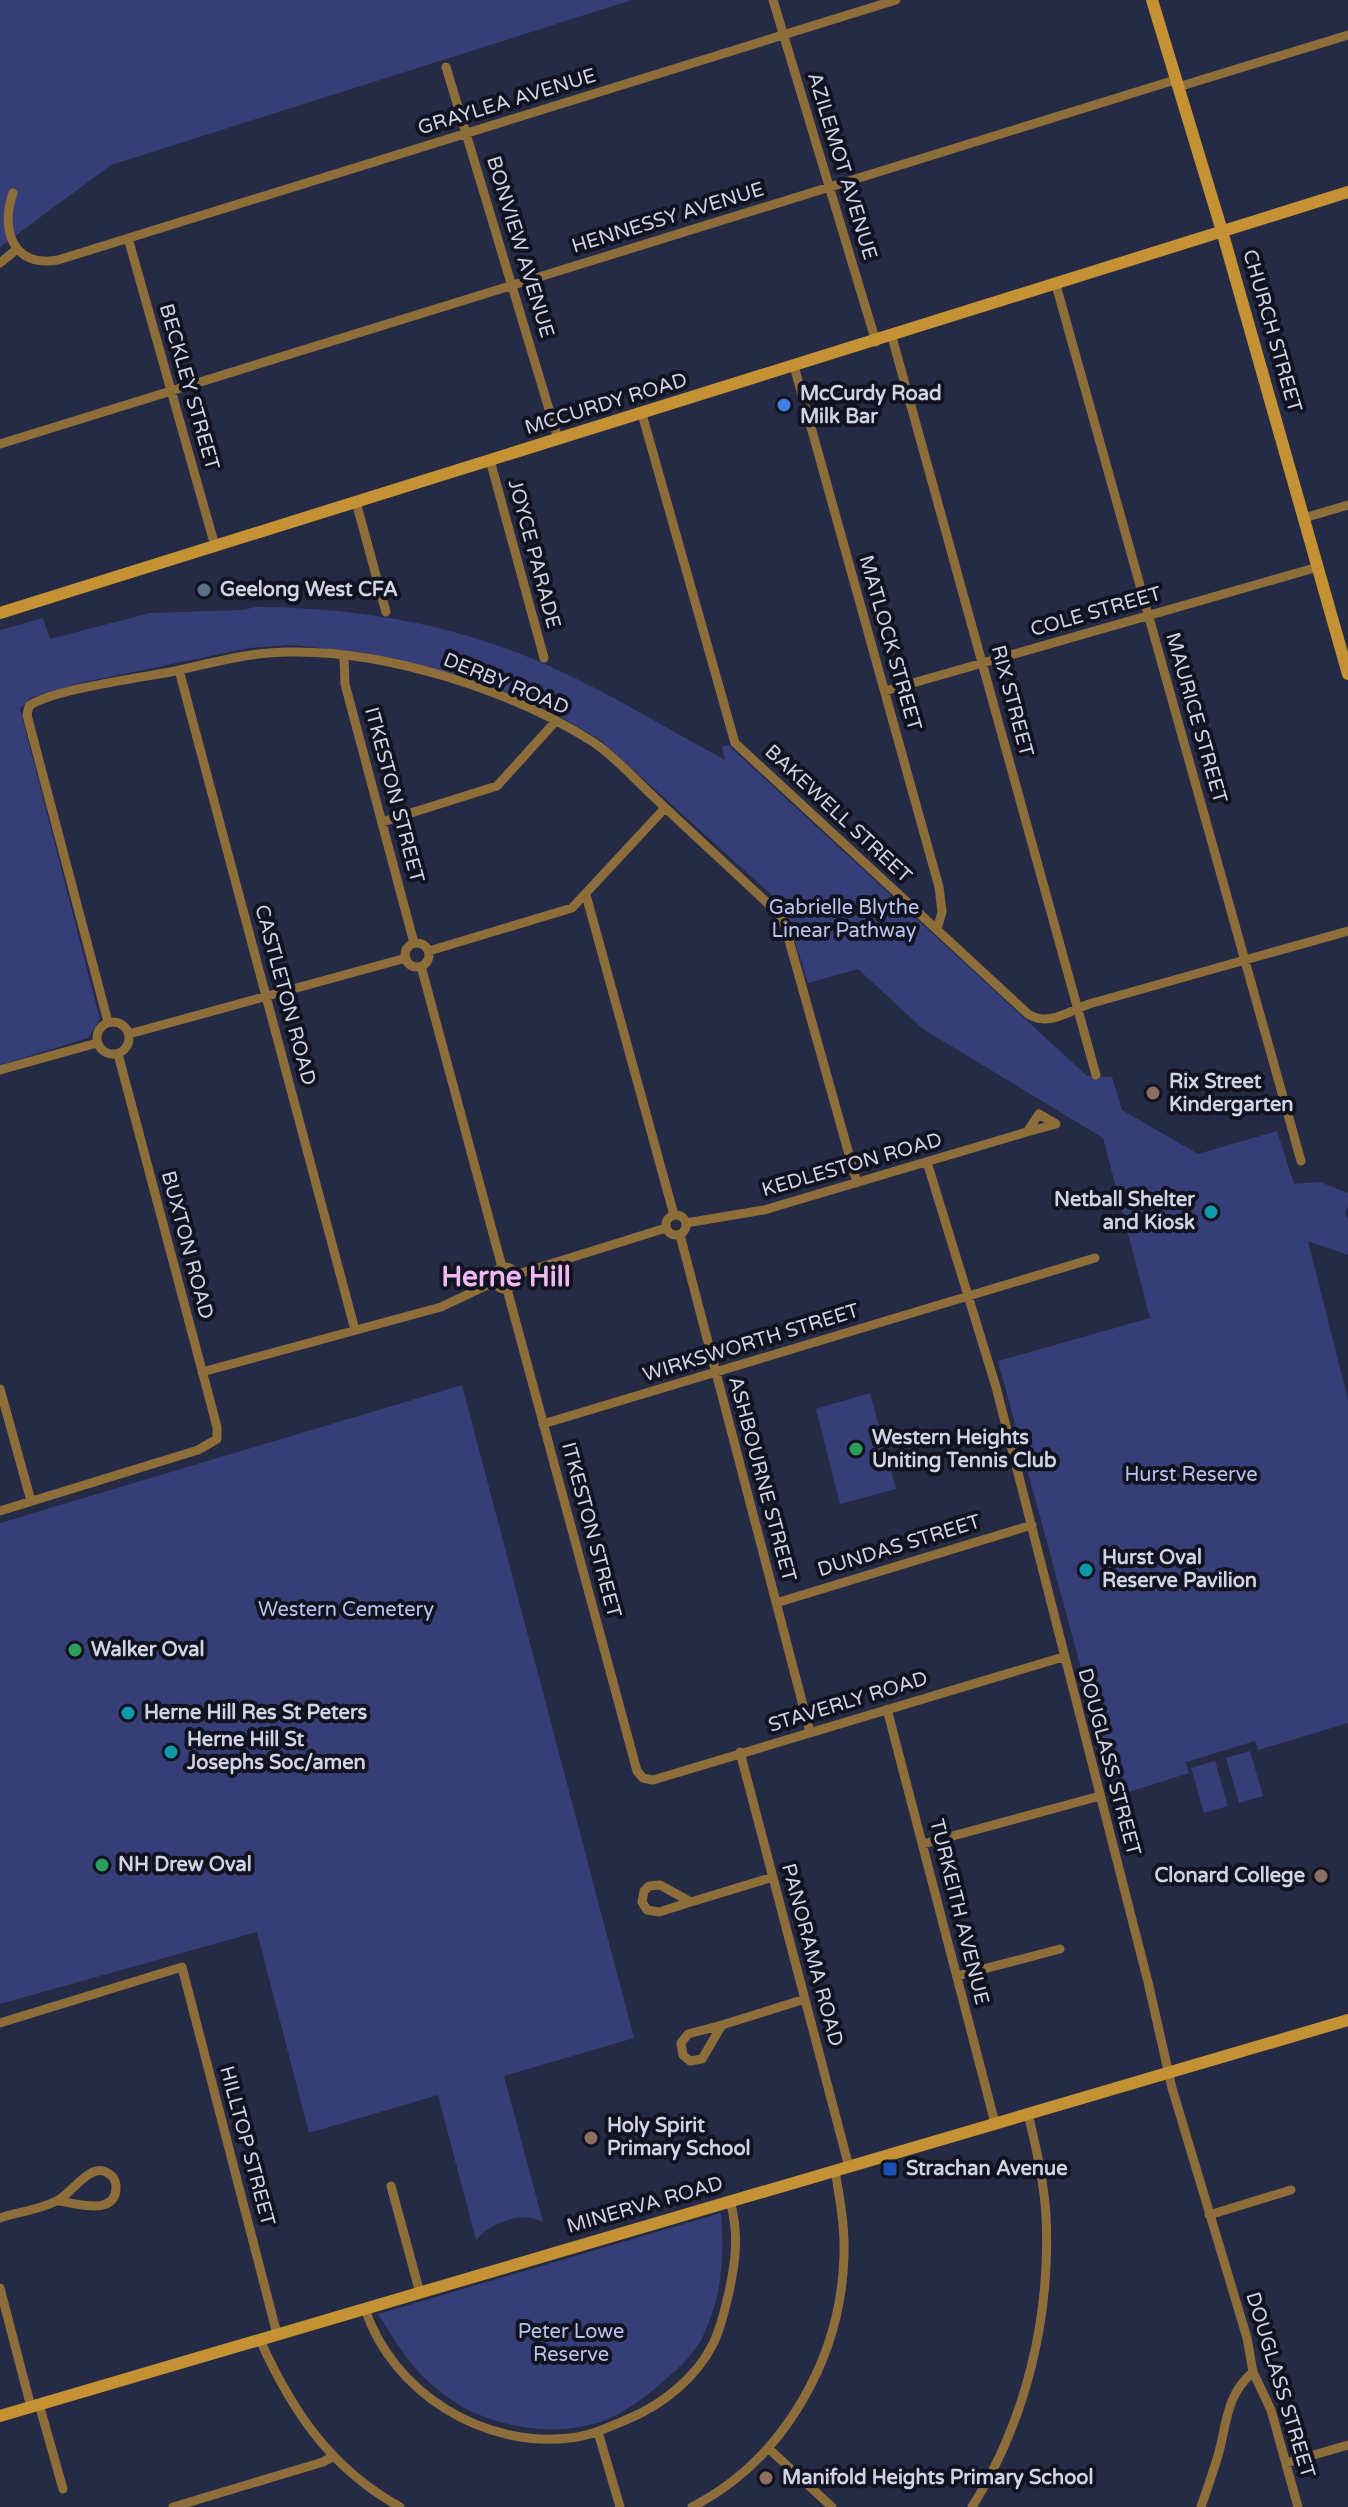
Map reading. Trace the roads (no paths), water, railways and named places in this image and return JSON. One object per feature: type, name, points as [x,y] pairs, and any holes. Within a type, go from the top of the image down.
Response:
[{"type":"street","name":"AZILEMOT AVENUE","points":[[773,0],[876,342]]},
{"type":"street","name":"GRAYLEA AVENUE","points":[[17,249],[34,259],[53,261],[896,0]]},
{"type":"street","name":"CHURCH STREET","points":[[1152,0],[1222,231],[1348,674]]},
{"type":"street","name":"HENNESSY AVENUE","points":[[0,444],[830,187],[1348,35]]},
{"type":"street","name":"BONVIEW AVENUE","points":[[446,67],[558,439]]},
{"type":"street","name":"MCCURDY ROAD","points":[[0,613],[876,342],[1348,192]]},
{"type":"street","points":[[0,263],[17,249],[9,237],[5,221],[13,193]]},
{"type":"street","name":"BECKLEY STREET","points":[[128,238],[215,546]]},
{"type":"street","name":"MAURICE STREET","points":[[1056,285],[1301,1161]]},
{"type":"street","name":"RIX STREET","points":[[892,337],[1096,1075]]},
{"type":"street","name":"MATLOCK STREET","points":[[794,366],[939,887],[942,912],[937,929]]},
{"type":"street","name":"BAKEWELL STREET","points":[[642,414],[734,741],[1034,1018],[1052,1019],[1079,1008],[1348,931]]},
{"type":"street","name":"JOYCE PARADE","points":[[490,460],[544,658]]},
{"type":"street","points":[[356,502],[386,612]]},
{"type":"street","points":[[1304,518],[1348,505]]},
{"type":"street","name":"COLE STREET","points":[[885,691],[1318,567]]},
{"type":"street","name":"DERBY ROAD","points":[[108,1022],[27,715],[29,706],[65,693],[237,657],[288,652],[391,662],[455,679],[555,722],[596,744],[783,921],[857,1183]]},
{"type":"street","name":"ITKESTON STREET","points":[[344,656],[345,684],[414,943]]},
{"type":"street","name":"CASTLETON ROAD","points":[[179,670],[355,1330]]},
{"type":"street","points":[[382,822],[497,786],[555,722]]},
{"type":"street","points":[[429,951],[572,908],[665,808]]},
{"type":"street","points":[[586,895],[674,1215]]},
{"type":"street","points":[[414,943],[425,945],[429,951],[429,959],[421,966],[414,966],[406,958],[408,948],[414,943]]},
{"type":"street","points":[[129,1034],[406,958]]},
{"type":"street","points":[[421,966],[502,1267]]},
{"type":"street","points":[[108,1022],[117,1022],[129,1034],[129,1043],[118,1054],[107,1054],[97,1043],[96,1035],[100,1027],[108,1022]]},
{"type":"street","points":[[0,1070],[97,1043]]},
{"type":"street","name":"BUXTON ROAD","points":[[31,1501],[198,1450],[217,1439],[217,1427],[118,1054]]},
{"type":"street","name":"KEDLESTON ROAD","points":[[686,1223],[764,1210],[1027,1132]]},
{"type":"street","name":"DOUGLASS STREET","points":[[927,1162],[996,1387],[1169,2073],[1247,2338],[1253,2372],[1264,2392],[1298,2507]]},
{"type":"street","points":[[666,1228],[674,1235],[680,1235],[686,1228],[683,1218],[674,1215]]},
{"type":"street","points":[[666,1228],[669,1218],[674,1215]]},
{"type":"street","points":[[515,1275],[666,1228]]},
{"type":"street","name":"ASHBOURNE STREET","points":[[680,1235],[810,1732]]},
{"type":"street","name":"WIRKSWORTH STREET","points":[[543,1424],[1095,1258]]},
{"type":"street","points":[[502,1267],[509,1268],[515,1275],[515,1282],[507,1289],[498,1287],[494,1282],[494,1275],[502,1267]]},
{"type":"street","points":[[202,1372],[441,1307],[494,1282]]},
{"type":"street","name":"ITKESTON STREET","points":[[507,1289],[637,1771],[643,1778]]},
{"type":"street","points":[[0,1389],[31,1501],[0,1511]]},
{"type":"street","name":"DUNDAS STREET","points":[[776,1603],[1032,1525]]},
{"type":"street","name":"STAVERLY ROAD","points":[[643,1778],[653,1780],[1063,1657]]},
{"type":"street","name":"TURKEITH AVENUE","points":[[887,1709],[995,2123]]},
{"type":"street","name":"PANORAMA ROAD","points":[[740,1752],[849,2167]]},
{"type":"street","points":[[923,1844],[1100,1796]]},
{"type":"street","points":[[691,1902],[660,1885],[649,1886],[642,1896],[644,1906],[653,1913],[691,1902],[773,1877]]},
{"type":"street","points":[[957,1976],[1060,1949]]},
{"type":"street","name":"HILLTOP STREET","points":[[0,2023],[182,1967],[277,2334]]},
{"type":"street","points":[[722,2025],[702,2059],[690,2061],[683,2055],[681,2043],[688,2034],[805,1999]]},
{"type":"street","name":"MINERVA ROAD","points":[[0,2416],[1348,2020]]},
{"type":"street","points":[[972,2507],[1005,2445],[1019,2410],[1040,2323],[1047,2248],[1046,2213],[1028,2114]]},
{"type":"street","points":[[0,2218],[59,2201],[99,2207],[110,2202],[116,2183],[110,2174],[101,2170],[92,2172],[59,2201]]},
{"type":"street","points":[[692,2507],[738,2477],[768,2448],[795,2413],[827,2348],[841,2298],[844,2230],[835,2171]]},
{"type":"street","points":[[391,2186],[420,2293]]},
{"type":"street","points":[[1209,2215],[1291,2190]]},
{"type":"street","points":[[365,2309],[374,2332],[394,2362],[420,2391],[451,2414],[517,2439],[573,2438],[598,2432],[646,2411],[668,2397],[697,2368],[713,2345],[724,2314],[737,2247],[730,2201]]},
{"type":"street","points":[[0,2288],[63,2489]]},
{"type":"street","points":[[260,2340],[281,2386],[332,2457],[365,2485],[400,2507]]},
{"type":"street","points":[[1201,2507],[1219,2452],[1231,2398],[1253,2372]]},
{"type":"street","points":[[598,2432],[620,2507]]},
{"type":"street","points":[[1286,2463],[1348,2445]]},
{"type":"street","points":[[768,2448],[832,2507]]},
{"type":"street","points":[[178,2506],[332,2457]]},
{"type":"place","name":"McCurdy Road Milk Bar","points":[[784,405]]},
{"type":"place","name":"Geelong West CFA","points":[[204,590]]},
{"type":"place","name":"Rix Street Kindergarten","points":[[1153,1093]]},
{"type":"place","name":"Netball Shelter and Kiosk","points":[[1211,1212]]},
{"type":"place","name":"Western Heights Uniting Tennis Club","points":[[856,1449]]},
{"type":"place","name":"Hurst Oval Reserve Pavilion","points":[[1086,1570]]},
{"type":"place","name":"Walker Oval","points":[[75,1650]]},
{"type":"place","name":"Herne Hill Res St Peters","points":[[128,1713]]},
{"type":"place","name":"Herne Hill St Josephs Soc/amen","points":[[171,1752]]},
{"type":"place","name":"NH Drew Oval","points":[[102,1865]]},
{"type":"place","name":"Clonard College","points":[[1321,1876]]},
{"type":"place","name":"Holy Spirit Primary School","points":[[591,2138]]},
{"type":"place","name":"Strachan Avenue","points":[[890,2169]]},
{"type":"place","name":"Manifold Heights Primary School","points":[[766,2478]]},
{"type":"district","name":"Herne Hill","points":[[506,1277]]},
{"type":"park label","name":"Gabrielle Blythe Linear Pathway","points":[[844,920]]},
{"type":"park label","name":"Hurst Reserve","points":[[1191,1475]]},
{"type":"park label","name":"Western Cemetery","points":[[346,1610]]},
{"type":"park label","name":"Peter Lowe Reserve","points":[[571,2344]]}]
